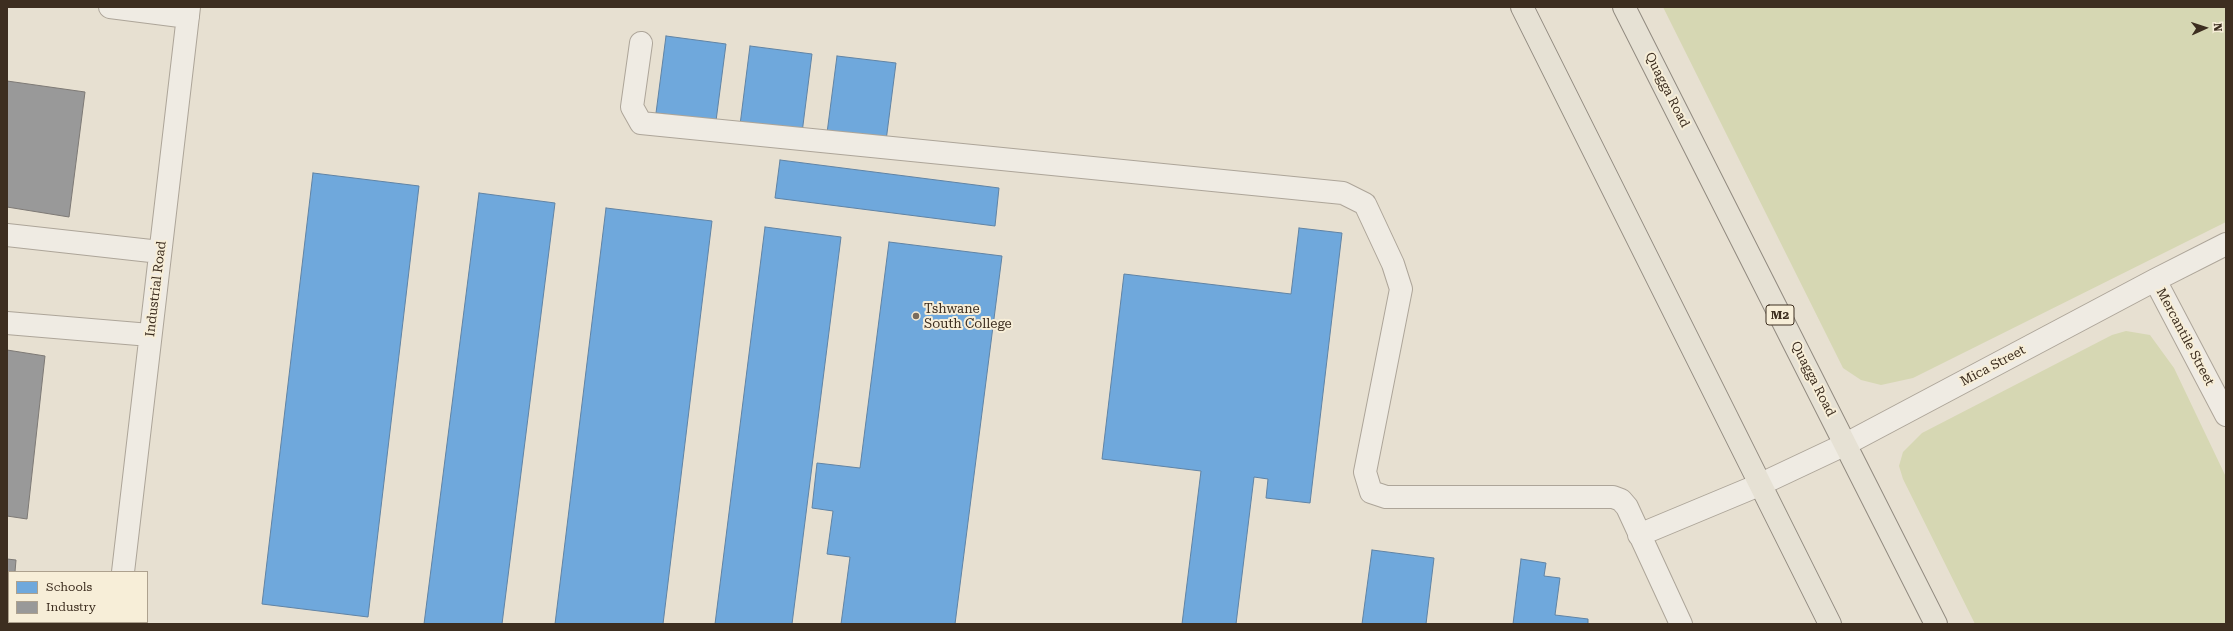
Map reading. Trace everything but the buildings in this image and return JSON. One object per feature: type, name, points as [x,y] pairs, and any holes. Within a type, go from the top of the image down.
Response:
[{"type":"main road","points":[[1522,7],[1759,485],[1830,624]]},
{"type":"main road","name":"Quagga Road","points":[[1624,7],[1936,624]]},
{"type":"street","points":[[110,7],[189,12]]},
{"type":"street","name":"Industrial Road","points":[[123,571],[189,12]]},
{"type":"street","points":[[641,43],[632,107],[641,123],[1343,193],[1365,204],[1393,264],[1400,289],[1365,472],[1371,492],[1386,497],[1613,497],[1621,500],[1627,507],[1681,624]]},
{"type":"street","points":[[7,235],[160,252]]},
{"type":"street","name":"Mica Street","points":[[1639,535],[1759,485],[1846,444],[2154,280],[2226,244]]},
{"type":"street","name":"Mercantile Street","points":[[2154,280],[2226,415]]},
{"type":"street","points":[[7,323],[150,335]]},
{"type":"green space","points":[[1663,7],[2226,7],[2226,222],[1913,378],[1881,385],[1861,380],[1843,368]]},
{"type":"green space","points":[[2126,331],[2150,335],[2174,368],[2226,477],[2226,624],[1975,624],[1903,479],[1899,466],[1903,452],[1922,433],[2112,335]]},
{"type":"place","name":"Tshwane South College","points":[[916,316]]}]
